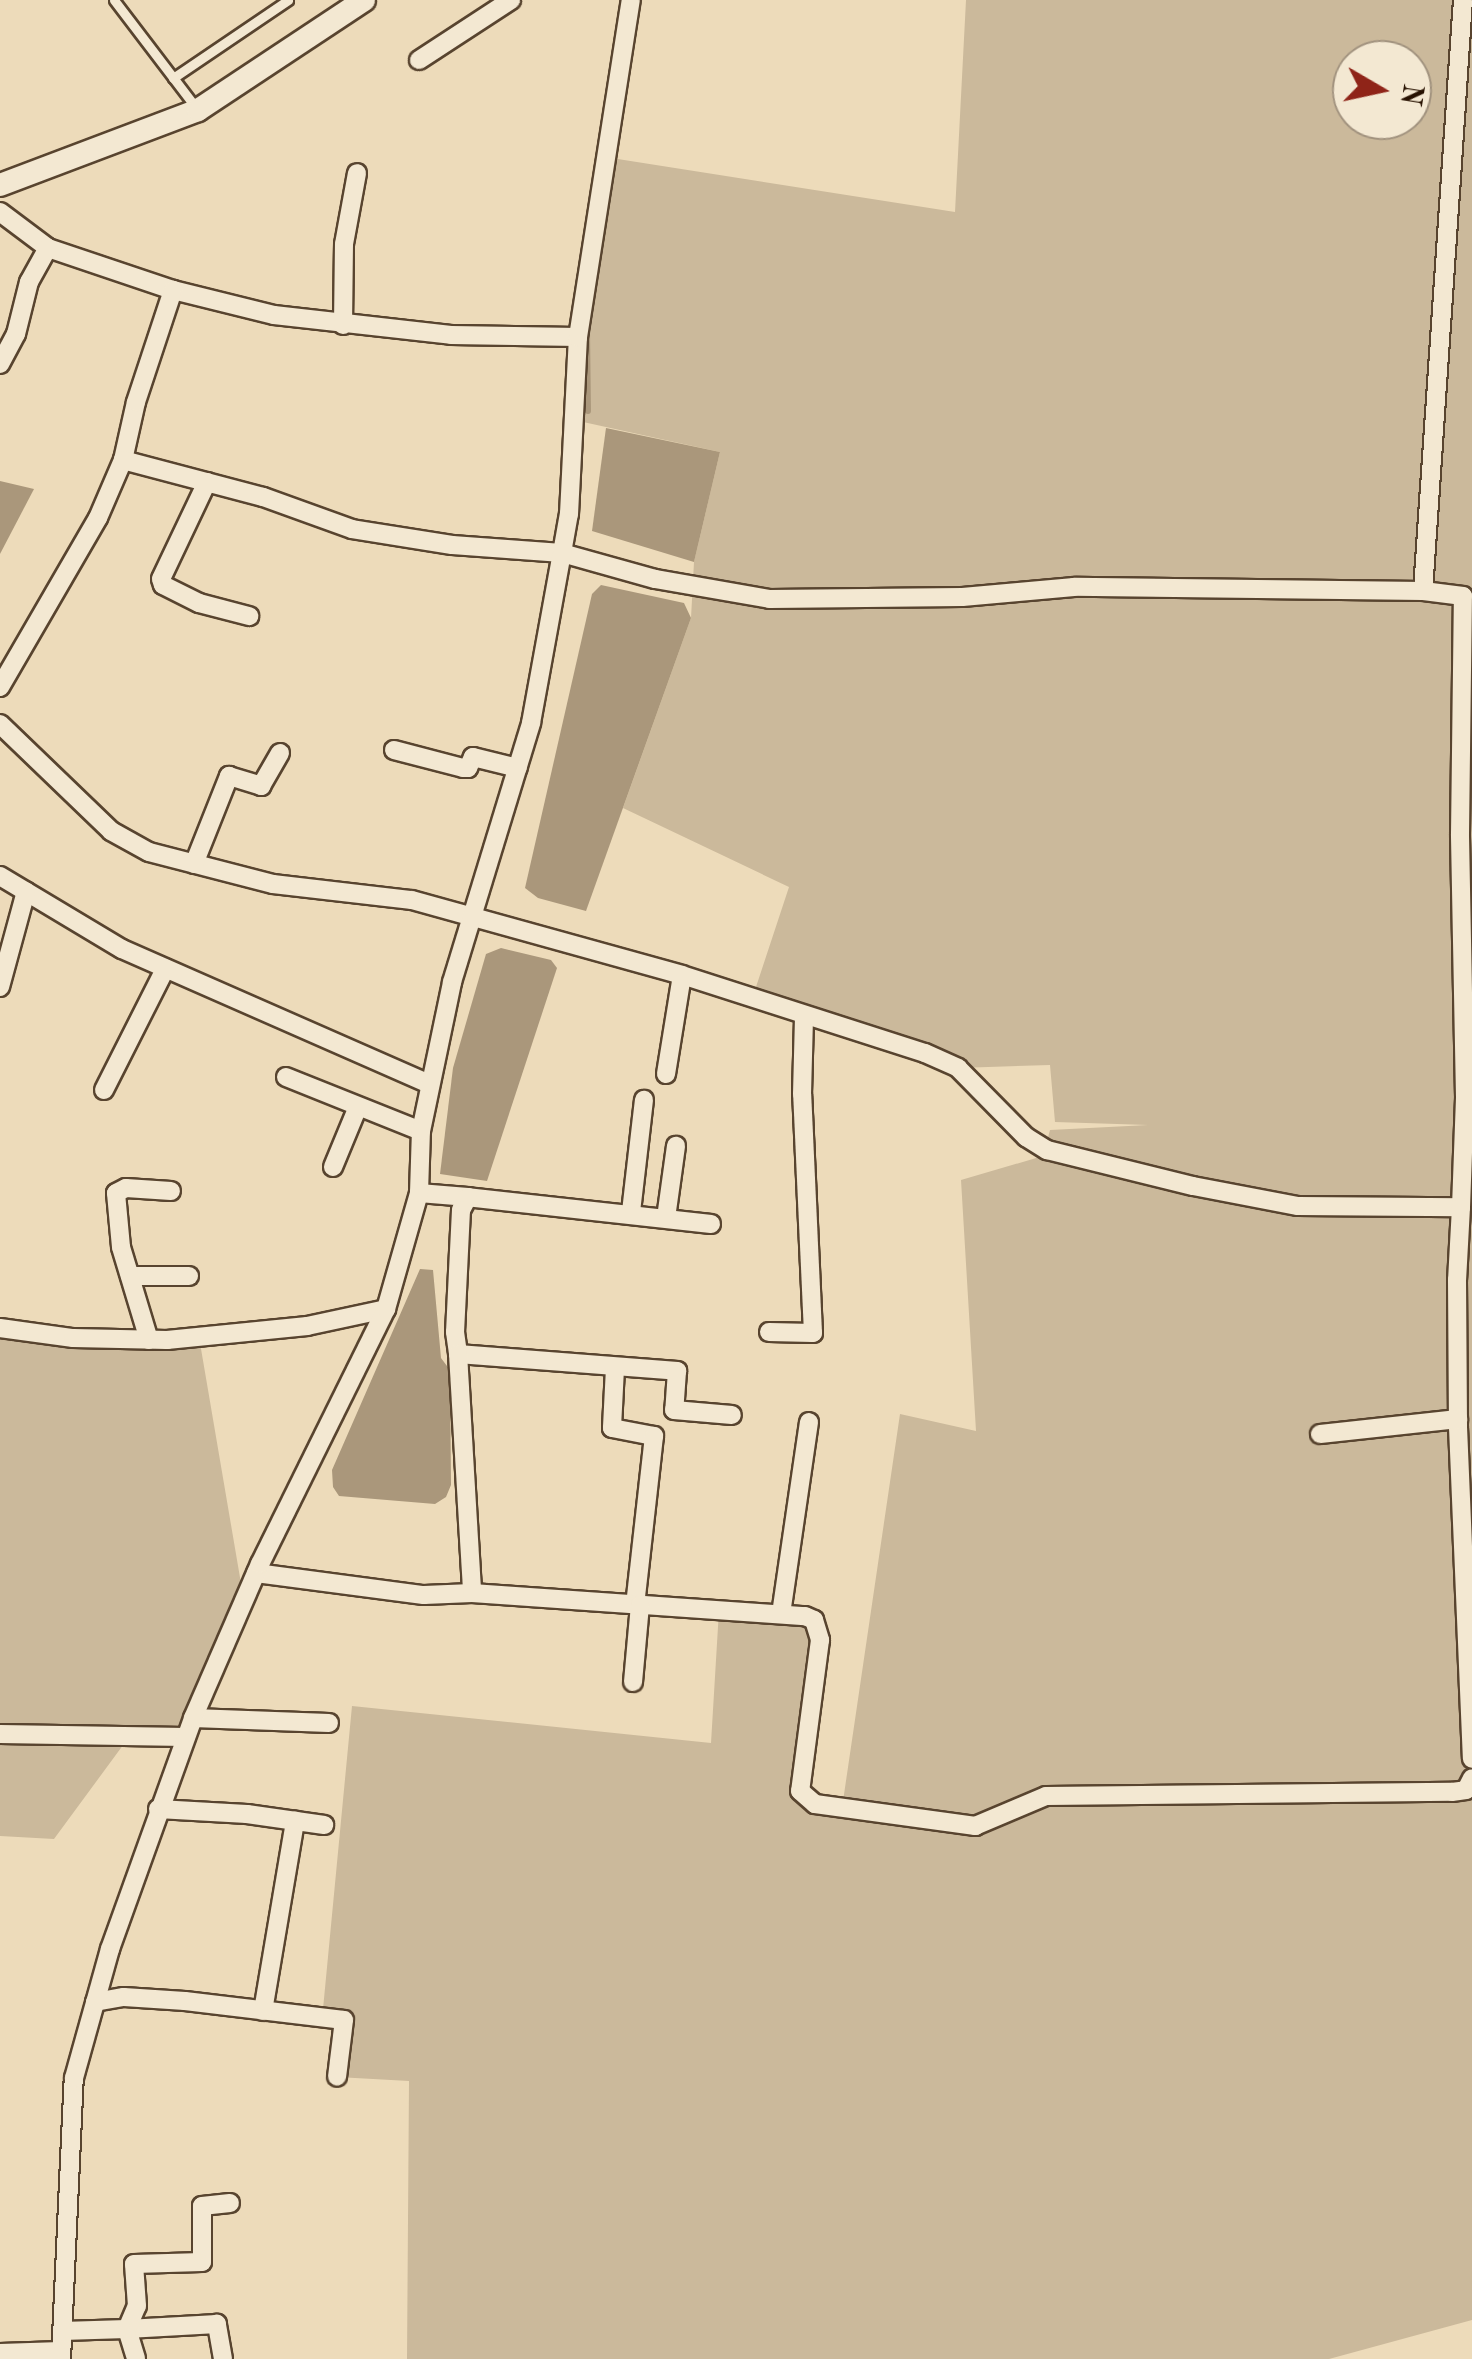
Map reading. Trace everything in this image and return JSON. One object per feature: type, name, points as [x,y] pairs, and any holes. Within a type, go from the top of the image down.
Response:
[{"type":"street","points":[[0,184],[198,110],[364,0]]},
{"type":"street","points":[[419,60],[511,0]]},
{"type":"street","points":[[0,2352],[61,2355],[74,2078],[95,2002],[185,1737],[256,1573],[386,1309],[419,1193],[421,1131],[452,982],[531,723],[562,554],[569,514],[578,337],[631,0]]},
{"type":"street","points":[[1423,591],[1464,0]]},
{"type":"street","points":[[343,325],[344,244],[357,172]]},
{"type":"street","points":[[0,212],[48,248],[173,290],[274,315],[451,335],[578,337]]},
{"type":"street","points":[[0,364],[16,334],[30,282],[48,248]]},
{"type":"street","points":[[0,687],[98,518],[123,460],[136,402],[173,290]]},
{"type":"street","points":[[123,460],[207,482],[352,529],[452,545],[562,554],[656,579],[770,599],[962,597],[1074,587],[1423,591],[1468,596],[1460,834],[1465,1115],[1456,1280],[1472,1759]]},
{"type":"street","points":[[207,482],[161,578],[163,585],[200,602],[249,616]]},
{"type":"street","points":[[0,724],[111,832],[149,852],[272,884],[412,900],[472,920],[682,975],[958,1068],[1026,1137],[1047,1150],[1193,1186],[1298,1206],[1461,1207]]},
{"type":"street","points":[[394,750],[463,768],[468,768],[473,757],[518,768]]},
{"type":"street","points":[[194,864],[229,776],[261,786],[280,752]]},
{"type":"street","points":[[0,876],[122,949],[430,1084]]},
{"type":"street","points":[[0,987],[26,891]]},
{"type":"street","points":[[104,1090],[164,969]]},
{"type":"street","points":[[666,1074],[682,975]]},
{"type":"street","points":[[769,1332],[813,1333],[802,1094],[804,1017]]},
{"type":"street","points":[[286,1077],[357,1109],[421,1131]]},
{"type":"street","points":[[631,1212],[644,1100]]},
{"type":"street","points":[[333,1167],[357,1109]]},
{"type":"street","points":[[666,1218],[676,1146]]},
{"type":"street","points":[[149,1340],[121,1247],[116,1193],[126,1188],[171,1192]]},
{"type":"street","points":[[419,1193],[631,1212],[711,1224]]},
{"type":"street","points":[[468,1197],[461,1210],[458,1354],[472,1593]]},
{"type":"street","points":[[130,1276],[189,1276]]},
{"type":"street","points":[[0,1328],[73,1338],[149,1340],[307,1326],[386,1309]]},
{"type":"street","points":[[458,1354],[677,1371],[674,1410],[732,1415]]},
{"type":"street","points":[[616,1368],[612,1428],[654,1436],[633,1682]]},
{"type":"street","points":[[1320,1434],[1458,1419]]},
{"type":"street","points":[[781,1614],[809,1422]]},
{"type":"street","points":[[256,1573],[424,1595],[472,1593],[806,1616],[819,1630],[800,1791],[815,1804],[975,1826],[1046,1796],[1452,1792],[1466,1790],[1472,1778]]},
{"type":"street","points":[[194,1718],[329,1723]]},
{"type":"street","points":[[0,1734],[185,1737]]},
{"type":"street","points":[[158,1809],[324,1825]]},
{"type":"street","points":[[263,2011],[295,1820]]},
{"type":"street","points":[[95,2002],[124,1998],[185,2000],[344,2020],[337,2077]]},
{"type":"street","points":[[136,2359],[126,2330],[137,2306],[134,2264],[202,2262],[202,2206],[230,2203]]},
{"type":"street","points":[[62,2331],[217,2324],[223,2359]]},
{"type":"lane","points":[[114,0],[198,110]]},
{"type":"lane","points":[[173,78],[288,0]]},
{"type":"shaded area","points":[[966,0],[1472,0],[1472,2320],[1329,2359],[407,2359],[409,2081],[337,2077],[344,2020],[323,2009],[352,1706],[711,1743],[719,1610],[814,1620],[806,1799],[842,1808],[900,1414],[976,1431],[961,1180],[1043,1156],[1050,1130],[1148,1125],[1055,1122],[1050,1065],[958,1068],[754,993],[789,887],[623,808],[691,618],[694,562],[720,452],[574,420],[605,157],[955,212]]},
{"type":"shaded area","points":[[606,428],[720,452],[694,562],[592,531]]},
{"type":"shaded area","points":[[0,481],[34,489],[0,554]]},
{"type":"shaded area","points":[[601,585],[684,603],[691,618],[586,911],[538,898],[525,888],[592,594]]},
{"type":"shaded area","points":[[501,948],[551,960],[557,968],[487,1181],[440,1174],[453,1068],[486,954]]},
{"type":"shaded area","points":[[420,1269],[433,1270],[441,1358],[450,1370],[451,1485],[446,1497],[435,1504],[339,1496],[333,1487],[332,1470]]},
{"type":"shaded area","points":[[0,1328],[199,1337],[244,1601],[185,1737],[129,1737],[54,1839],[0,1836]]},
{"type":"waterway","points":[[587,332],[588,411]]}]
